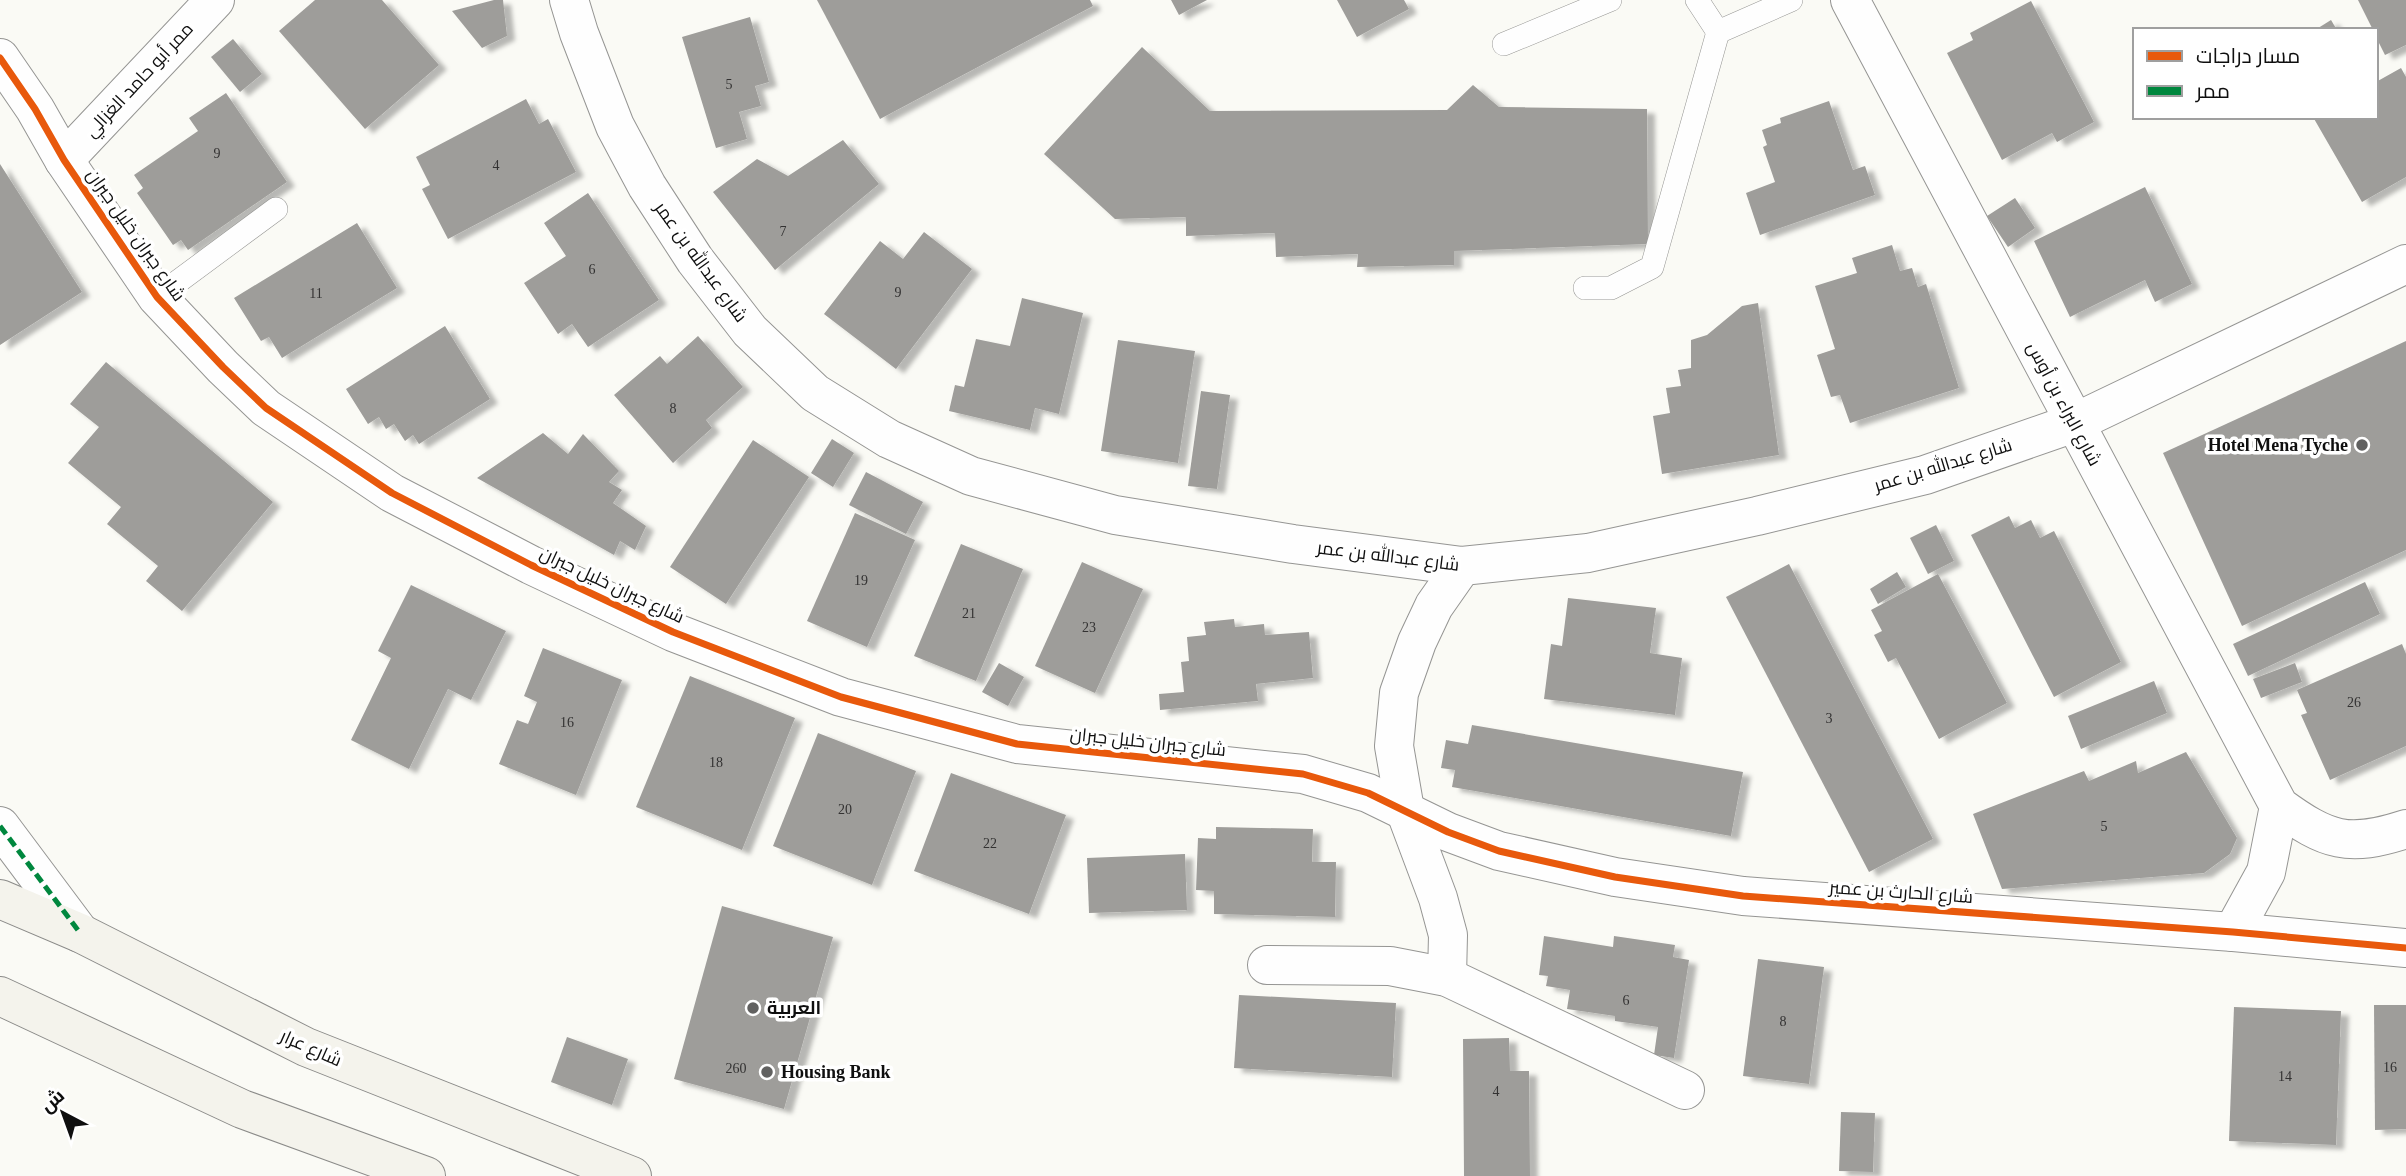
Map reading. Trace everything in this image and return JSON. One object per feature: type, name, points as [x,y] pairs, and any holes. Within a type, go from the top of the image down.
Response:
[{"type":"main road","name":"شارع عرار","points":[[0,899],[80,933],[306,1047],[632,1176]]},
{"type":"main road","points":[[0,996],[242,1109],[426,1176]]},
{"type":"street","name":"ممر أبو حامد الغزالي","points":[[64,160],[215,0]]},
{"type":"street","name":"شارع عبدالله بن عمر","points":[[569,0],[615,126],[647,187],[695,260],[750,331],[815,393],[889,439],[971,476],[1115,515],[1293,544],[1462,566],[1588,553],[1925,475],[2074,423],[2406,264]]},
{"type":"street","name":"شارع البراء بن أوس","points":[[1864,4],[2074,423],[2279,806]]},
{"type":"street","name":"شارع جبران خليل جبران","points":[[0,58],[35,109],[64,160],[157,297],[223,368],[266,408],[392,493],[531,565],[673,632],[841,697],[1017,744],[1303,774],[1368,793],[1405,810]]},
{"type":"street","points":[[1447,977],[1448,935],[1438,898],[1405,810],[1394,746],[1399,693],[1416,642],[1434,606],[1462,566]]},
{"type":"street","points":[[2233,932],[2266,872],[2279,806],[2327,836],[2357,840],[2406,829]]},
{"type":"street","name":"شارع الحارث بن عمير","points":[[1405,810],[1448,832],[1499,851],[1615,877],[1743,896],[2233,932],[2406,948]]},
{"type":"street","points":[[0,826],[80,933]]},
{"type":"street","points":[[1267,965],[1390,966],[1447,977],[1685,1090]]},
{"type":"lane","points":[[1504,44],[1610,0]]},
{"type":"lane","points":[[1585,288],[1611,288],[1652,267],[1718,32],[1698,0]]},
{"type":"lane","points":[[1718,32],[1791,0]]},
{"type":"lane","points":[[157,297],[276,209]]},
{"type":"building","points":[[315,0],[382,0],[439,65],[365,129],[279,31]]},
{"type":"building","points":[[503,0],[507,36],[482,48],[452,11]]},
{"type":"building","points":[[817,0],[1090,0],[1093,6],[880,119]]},
{"type":"building","points":[[1171,0],[1207,0],[1179,15]]},
{"type":"building","points":[[1337,0],[1404,0],[1409,9],[1357,37]]},
{"type":"building","points":[[2358,0],[2406,0],[2406,45],[2385,55],[2378,41],[2378,28],[2372,28]]},
{"type":"building","points":[[2031,1],[2094,122],[2057,142],[2052,133],[2002,160],[1947,53],[1973,40],[1970,33]]},
{"type":"building","points":[[750,17],[769,82],[755,86],[761,106],[739,112],[747,139],[716,148],[682,37]]},
{"type":"building","points":[[2331,20],[2336,28],[2318,28]]},
{"type":"building","points":[[233,39],[262,74],[240,92],[211,57]]},
{"type":"building","points":[[1142,47],[1210,111],[1447,110],[1473,85],[1499,107],[1647,109],[1648,244],[1454,251],[1454,265],[1357,267],[1358,254],[1276,257],[1275,233],[1186,236],[1186,217],[1115,219],[1044,154]]},
{"type":"building","points":[[2401,68],[2406,77],[2406,177],[2362,202],[2314,119],[2378,119],[2378,81]]},
{"type":"building","points":[[226,93],[287,182],[188,250],[181,240],[173,245],[137,193],[143,188],[134,175],[198,131],[189,118]]},
{"type":"building","points":[[526,99],[539,124],[548,119],[576,172],[448,239],[422,189],[430,185],[416,157]]},
{"type":"building","points":[[1829,101],[1853,170],[1865,166],[1875,195],[1760,235],[1746,193],[1775,182],[1763,147],[1767,145],[1762,130],[1781,123],[1780,118]]},
{"type":"building","points":[[843,140],[879,184],[775,270],[713,192],[757,159],[788,176]]},
{"type":"building","points":[[0,164],[82,292],[0,345]]},
{"type":"building","points":[[2145,187],[2192,284],[2155,302],[2145,280],[2070,317],[2034,241]]},
{"type":"building","points":[[588,193],[659,300],[588,347],[572,324],[558,334],[524,283],[566,256],[544,223]]},
{"type":"building","points":[[2015,198],[2035,228],[2008,247],[1987,216]]},
{"type":"building","points":[[357,223],[397,288],[282,358],[269,337],[261,341],[234,298]]},
{"type":"building","points":[[924,232],[972,269],[896,369],[824,314],[880,241],[903,259]]},
{"type":"building","points":[[1892,245],[1900,271],[1912,268],[1918,287],[1926,284],[1959,388],[1850,423],[1840,395],[1831,397],[1817,355],[1835,349],[1815,286],[1857,273],[1852,258]]},
{"type":"building","points":[[1022,298],[1083,313],[1059,414],[1035,408],[1030,430],[949,411],[955,385],[964,387],[976,339],[1010,346]]},
{"type":"building","points":[[1758,303],[1779,455],[1662,474],[1653,416],[1670,413],[1666,388],[1681,386],[1678,370],[1691,368],[1691,340],[1707,335],[1742,306]]},
{"type":"building","points":[[445,326],[490,399],[419,444],[413,435],[405,441],[394,424],[386,429],[379,417],[368,424],[346,389]]},
{"type":"building","points":[[698,336],[743,387],[706,420],[712,428],[673,463],[614,395],[660,356],[667,364]]},
{"type":"building","points":[[1118,340],[1195,351],[1178,463],[1101,451]]},
{"type":"building","points":[[2406,341],[2406,550],[2242,626],[2163,453]]},
{"type":"building","points":[[106,362],[273,502],[182,611],[146,581],[158,566],[107,524],[121,507],[68,463],[99,427],[70,404]]},
{"type":"building","points":[[1201,391],[1230,395],[1217,489],[1188,486]]},
{"type":"building","points":[[543,433],[568,454],[583,434],[619,471],[609,482],[622,490],[613,503],[646,526],[635,550],[620,541],[614,555],[477,478]]},
{"type":"building","points":[[832,439],[854,453],[833,487],[811,473]]},
{"type":"building","points":[[753,440],[809,477],[726,604],[670,567]]},
{"type":"building","points":[[866,472],[923,502],[906,534],[849,505]]},
{"type":"building","points":[[855,513],[915,540],[867,647],[807,621]]},
{"type":"building","points":[[2009,516],[2015,528],[2031,520],[2040,538],[2054,531],[2121,662],[2054,697],[1971,535]]},
{"type":"building","points":[[1936,525],[1954,561],[1928,574],[1910,538]]},
{"type":"building","points":[[961,544],[1023,569],[976,681],[914,656]]},
{"type":"building","points":[[1082,562],[1143,589],[1095,693],[1035,666]]},
{"type":"building","points":[[1789,564],[1933,839],[1869,872],[1726,597]]},
{"type":"building","points":[[1897,572],[1906,587],[1878,604],[1870,589]]},
{"type":"building","points":[[1938,574],[2007,703],[1939,739],[1896,658],[1888,662],[1874,635],[1882,631],[1871,610]]},
{"type":"building","points":[[2365,582],[2380,614],[2248,676],[2233,644]]},
{"type":"building","points":[[411,585],[506,631],[471,700],[448,689],[409,769],[351,740],[391,658],[378,651]]},
{"type":"building","points":[[1568,598],[1656,608],[1650,653],[1682,658],[1675,715],[1544,699],[1551,644],[1562,646]]},
{"type":"building","points":[[1234,619],[1235,627],[1264,624],[1265,635],[1309,632],[1313,678],[1256,684],[1258,701],[1160,710],[1159,694],[1184,692],[1181,662],[1189,661],[1187,637],[1206,635],[1204,622]]},
{"type":"building","points":[[2402,644],[2406,654],[2406,746],[2330,780],[2301,715],[2307,713],[2297,690]]},
{"type":"building","points":[[543,648],[622,680],[576,795],[499,764],[517,720],[528,724],[537,702],[524,696]]},
{"type":"building","points":[[999,663],[1024,677],[1008,706],[982,692]]},
{"type":"building","points":[[2295,663],[2302,682],[2261,698],[2253,679]]},
{"type":"building","points":[[690,676],[795,718],[742,850],[636,807]]},
{"type":"building","points":[[2154,681],[2167,713],[2081,749],[2068,716]]},
{"type":"building","points":[[1472,725],[1743,772],[1731,836],[1452,787],[1455,770],[1441,768],[1446,740],[1468,744]]},
{"type":"building","points":[[818,733],[916,771],[872,885],[773,846]]},
{"type":"building","points":[[2186,752],[2237,838],[2230,854],[2204,873],[2002,889],[1973,814],[2084,771],[2089,781],[2136,761],[2138,773]]},
{"type":"building","points":[[951,773],[1066,815],[1029,914],[914,871]]},
{"type":"building","points":[[1216,827],[1313,829],[1312,862],[1336,862],[1335,917],[1214,914],[1214,891],[1196,890],[1198,838],[1216,839]]},
{"type":"building","points":[[1185,854],[1187,910],[1089,913],[1087,858]]},
{"type":"building","name":"العربية","points":[[722,906],[833,937],[784,1109],[674,1079]]},
{"type":"building","points":[[1544,936],[1613,947],[1614,936],[1675,945],[1673,957],[1689,960],[1674,1058],[1654,1055],[1658,1027],[1615,1021],[1615,1016],[1567,1009],[1570,990],[1546,986],[1548,976],[1539,975]]},
{"type":"building","points":[[1758,959],[1824,967],[1809,1084],[1743,1076]]},
{"type":"building","points":[[1239,995],[1396,1003],[1392,1077],[1234,1068]]},
{"type":"building","points":[[2374,1005],[2406,1005],[2406,1129],[2375,1130]]},
{"type":"building","points":[[2234,1007],[2341,1011],[2336,1145],[2229,1141]]},
{"type":"building","points":[[567,1037],[628,1059],[612,1105],[551,1082]]},
{"type":"building","points":[[1509,1038],[1510,1071],[1529,1071],[1530,1176],[1464,1176],[1463,1039]]},
{"type":"building","points":[[1841,1112],[1875,1113],[1873,1172],[1839,1171]]},
{"type":"marked path","points":[[0,826],[80,933]]},
{"type":"cycle path","points":[[0,58],[35,109],[64,160],[157,297],[266,408],[392,493],[531,565],[673,632],[841,697],[1017,744],[1303,774],[1368,793],[1448,832],[1499,851],[1615,877],[1743,896],[2233,932],[2406,948]]},
{"type":"place","name":"Hotel Mena Tyche","points":[[2362,445]]},
{"type":"place","name":"العربية","points":[[753,1008]]},
{"type":"place","name":"Housing Bank","points":[[767,1072]]}]
